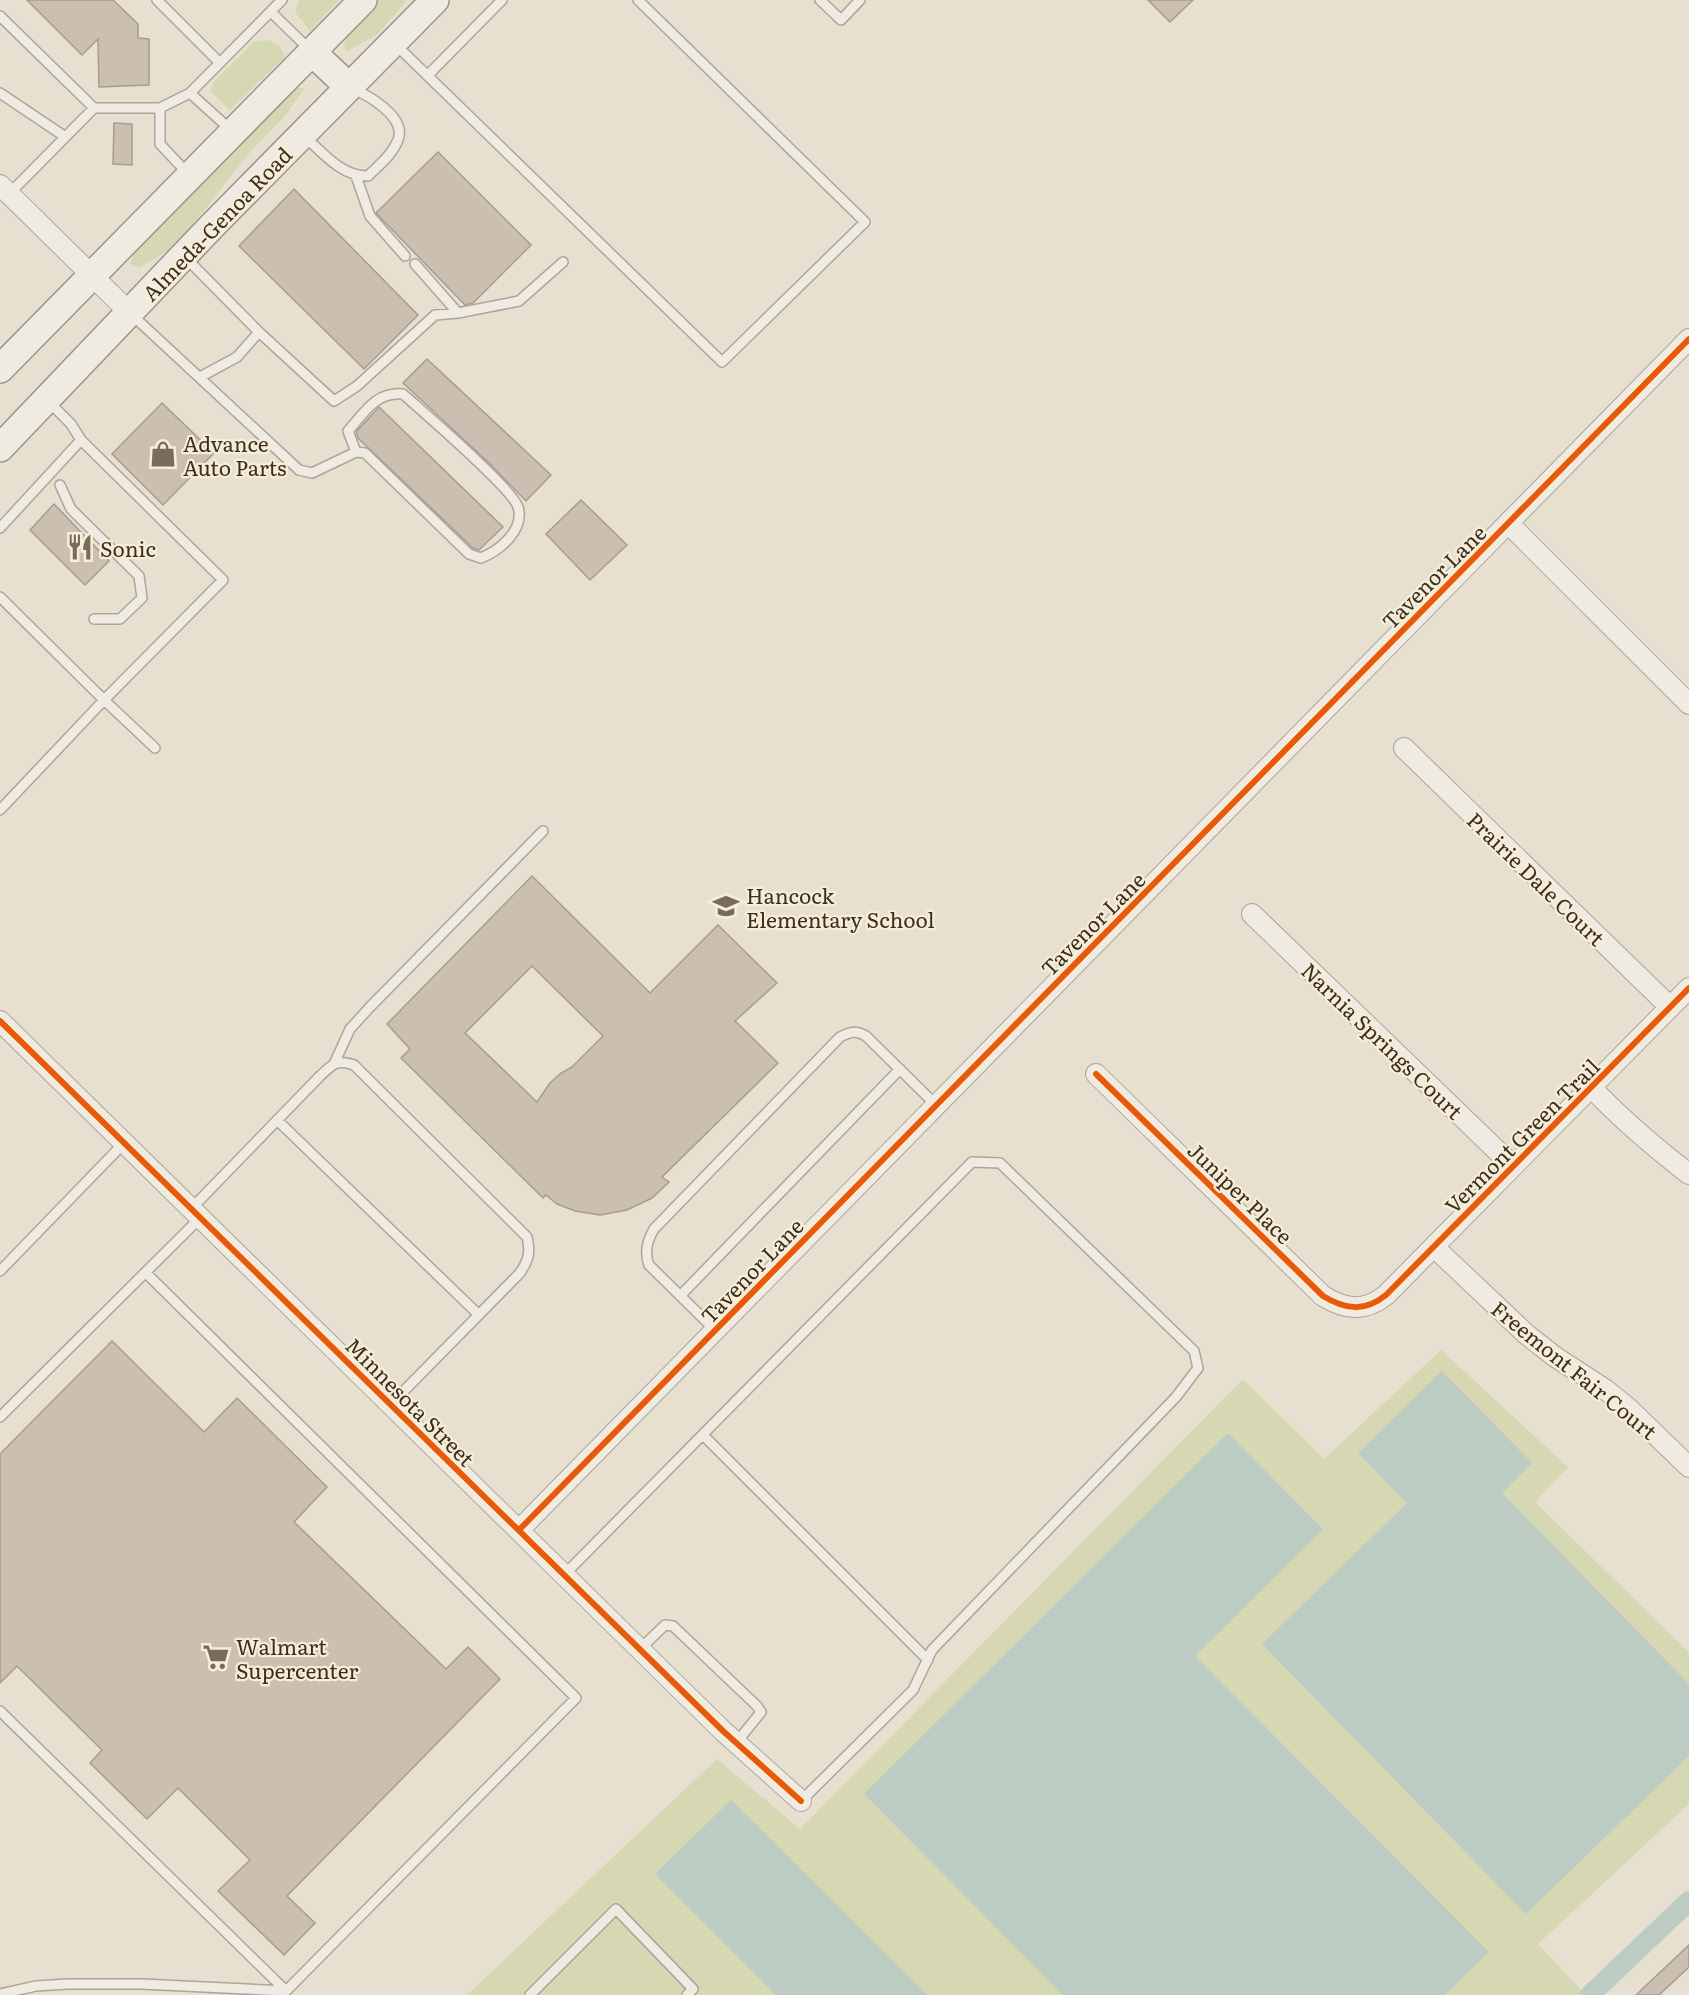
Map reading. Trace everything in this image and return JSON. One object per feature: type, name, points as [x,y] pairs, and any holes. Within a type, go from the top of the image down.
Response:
[{"type":"main road","points":[[0,369],[363,0]]},
{"type":"main road","name":"Almeda-Genoa Road","points":[[0,448],[183,256],[435,0]]},
{"type":"main road","points":[[312,52],[349,87]]},
{"type":"street","points":[[5,189],[129,312]]},
{"type":"street","name":"Tavenor Lane","points":[[519,1530],[1689,339]]},
{"type":"street","points":[[1508,523],[1689,704]]},
{"type":"street","name":"Prairie Dale Court","points":[[1404,748],[1670,1007]]},
{"type":"street","name":"Narnia Springs Court","points":[[1252,914],[1513,1166]]},
{"type":"street","name":"Vermont Green Trail","points":[[1376,1303],[1689,988]]},
{"type":"street","name":"Minnesota Street","points":[[0,1021],[736,1743],[801,1801]]},
{"type":"street","name":"Juniper Place","points":[[1096,1074],[1323,1296],[1345,1306],[1366,1307],[1376,1303]]},
{"type":"street","points":[[1591,1087],[1658,1150],[1689,1174]]},
{"type":"street","name":"Freemont Fair Court","points":[[1434,1247],[1526,1334],[1627,1407],[1689,1467]]},
{"type":"lane","points":[[157,0],[219,62]]},
{"type":"lane","points":[[5,189],[94,108],[160,108],[190,93],[282,0]]},
{"type":"lane","points":[[428,75],[502,0]]},
{"type":"lane","points":[[393,42],[722,362],[865,222],[638,0]]},
{"type":"lane","points":[[820,0],[841,20],[860,0]]},
{"type":"lane","points":[[270,12],[312,52]]},
{"type":"lane","points":[[0,16],[94,108]]},
{"type":"lane","points":[[302,135],[339,167],[356,176],[368,176],[389,156],[400,137],[398,124],[382,106],[364,93],[349,87]]},
{"type":"lane","points":[[0,93],[64,136]]},
{"type":"lane","points":[[190,93],[234,132]]},
{"type":"lane","points":[[160,108],[160,144],[190,176]]},
{"type":"lane","points":[[356,176],[370,216],[405,256]]},
{"type":"lane","points":[[183,256],[259,332],[334,401],[357,386],[435,315],[519,302],[563,262]]},
{"type":"lane","points":[[415,264],[458,313]]},
{"type":"lane","points":[[129,312],[299,470],[312,473],[356,452],[365,453],[469,554],[481,558],[496,552],[519,522],[518,506],[502,486],[403,394],[391,393],[377,398],[348,431],[356,452]]},
{"type":"lane","points":[[200,377],[237,357],[259,332]]},
{"type":"lane","points":[[1,807],[223,580],[81,440],[71,424],[46,399]]},
{"type":"lane","points":[[0,528],[81,440]]},
{"type":"lane","points":[[60,485],[72,509],[139,576],[142,598],[120,619],[94,619]]},
{"type":"lane","points":[[0,597],[155,748]]},
{"type":"lane","points":[[334,1064],[350,1029],[370,1006],[543,831]]},
{"type":"lane","points":[[715,1330],[649,1265],[646,1256],[649,1238],[654,1228],[840,1037],[857,1031],[866,1036],[936,1105]]},
{"type":"lane","points":[[0,1417],[146,1273],[277,1120],[320,1076],[334,1064],[343,1061],[354,1065],[527,1237],[530,1248],[527,1262],[519,1274],[391,1404]]},
{"type":"lane","points":[[680,1296],[900,1070]]},
{"type":"lane","points":[[277,1120],[479,1315]]},
{"type":"lane","points":[[0,1270],[125,1142]]},
{"type":"lane","points":[[564,1575],[972,1162],[1000,1163],[1194,1351],[1198,1368],[1176,1397],[932,1650],[913,1690],[801,1801]]},
{"type":"lane","points":[[0,1994],[36,1986],[67,1984],[142,1984],[288,1993],[576,1698],[146,1273]]},
{"type":"lane","points":[[703,1434],[928,1660]]},
{"type":"lane","points":[[640,1649],[665,1625],[673,1626],[757,1706],[761,1712],[736,1743]]},
{"type":"lane","points":[[0,1712],[288,1993]]},
{"type":"lane","points":[[530,1995],[616,1909],[693,1989],[687,1995]]},
{"type":"green space","points":[[299,0],[339,0],[310,31],[295,12]]},
{"type":"green space","points":[[376,0],[407,0],[378,34],[346,52],[344,48],[348,29]]},
{"type":"green space","points":[[268,40],[279,45],[285,57],[230,110],[210,91],[214,81],[254,42]]},
{"type":"green space","points":[[294,88],[305,88],[285,116],[251,151],[176,246],[139,268],[130,264],[137,245]]},
{"type":"green space","points":[[1441,1350],[1568,1467],[1535,1502],[1689,1652],[1689,1804],[1538,1944],[1586,1995],[467,1995],[717,1759],[800,1829],[1243,1379],[1324,1459]]},
{"type":"shaded area","points":[[1442,1371],[1532,1463],[1502,1493],[1689,1684],[1689,1756],[1526,1914],[1262,1644],[1407,1503],[1358,1453]]},
{"type":"shaded area","points":[[1228,1433],[1323,1529],[1195,1656],[1489,1952],[1445,1995],[1063,1995],[864,1794]]},
{"type":"shaded area","points":[[731,1800],[927,1995],[776,1995],[655,1874]]},
{"type":"building","points":[[27,0],[113,0],[138,24],[138,38],[149,39],[149,85],[99,87],[98,39],[82,55]]},
{"type":"building","points":[[1148,0],[1193,0],[1170,22]]},
{"type":"building","points":[[114,123],[132,124],[132,165],[113,164]]},
{"type":"building","points":[[438,152],[531,245],[473,303],[465,305],[376,213]]},
{"type":"building","points":[[294,189],[418,315],[364,369],[239,246]]},
{"type":"building","points":[[427,359],[551,475],[526,501],[489,463],[403,383]]},
{"type":"building","name":"Advance Auto Parts","points":[[162,403],[214,453],[163,505],[112,454]]},
{"type":"building","points":[[379,407],[503,527],[479,550],[473,548],[358,438],[356,432]]},
{"type":"building","points":[[581,500],[627,545],[590,580],[546,534]]},
{"type":"building","name":"Sonic","points":[[54,504],[109,561],[85,585],[30,530]]},
{"type":"building","points":[[532,876],[650,993],[718,925],[777,983],[735,1021],[778,1063],[662,1177],[669,1182],[652,1198],[627,1210],[600,1215],[575,1211],[557,1204],[546,1195],[543,1198],[401,1058],[410,1049],[387,1024]],"holes":[[[532,966],[603,1036],[572,1067],[550,1083],[537,1102],[465,1033]]]},
{"type":"building","name":"Walmart Supercenter","points":[[112,1341],[204,1432],[237,1398],[327,1487],[294,1522],[446,1669],[468,1647],[500,1679],[287,1896],[315,1923],[284,1955],[218,1891],[250,1860],[178,1788],[147,1819],[90,1763],[102,1750],[17,1666],[0,1683],[0,1454]]},
{"type":"building","points":[[1689,1945],[1689,1967],[1659,1995],[1636,1995]]},
{"type":"waterway","points":[[1590,1995],[1689,1901]]},
{"type":"cycle path","points":[[519,1530],[1689,339]]},
{"type":"cycle path","points":[[1096,1074],[1323,1296],[1340,1304],[1363,1306],[1386,1295],[1689,988]]},
{"type":"cycle path","points":[[0,1021],[723,1731],[801,1801]]},
{"type":"place","name":"Advance Auto Parts","points":[[163,454]]},
{"type":"place","name":"Sonic","points":[[80,547]]},
{"type":"place","name":"Hancock Elementary School","points":[[726,906]]},
{"type":"place","name":"Walmart Supercenter","points":[[216,1657]]}]
